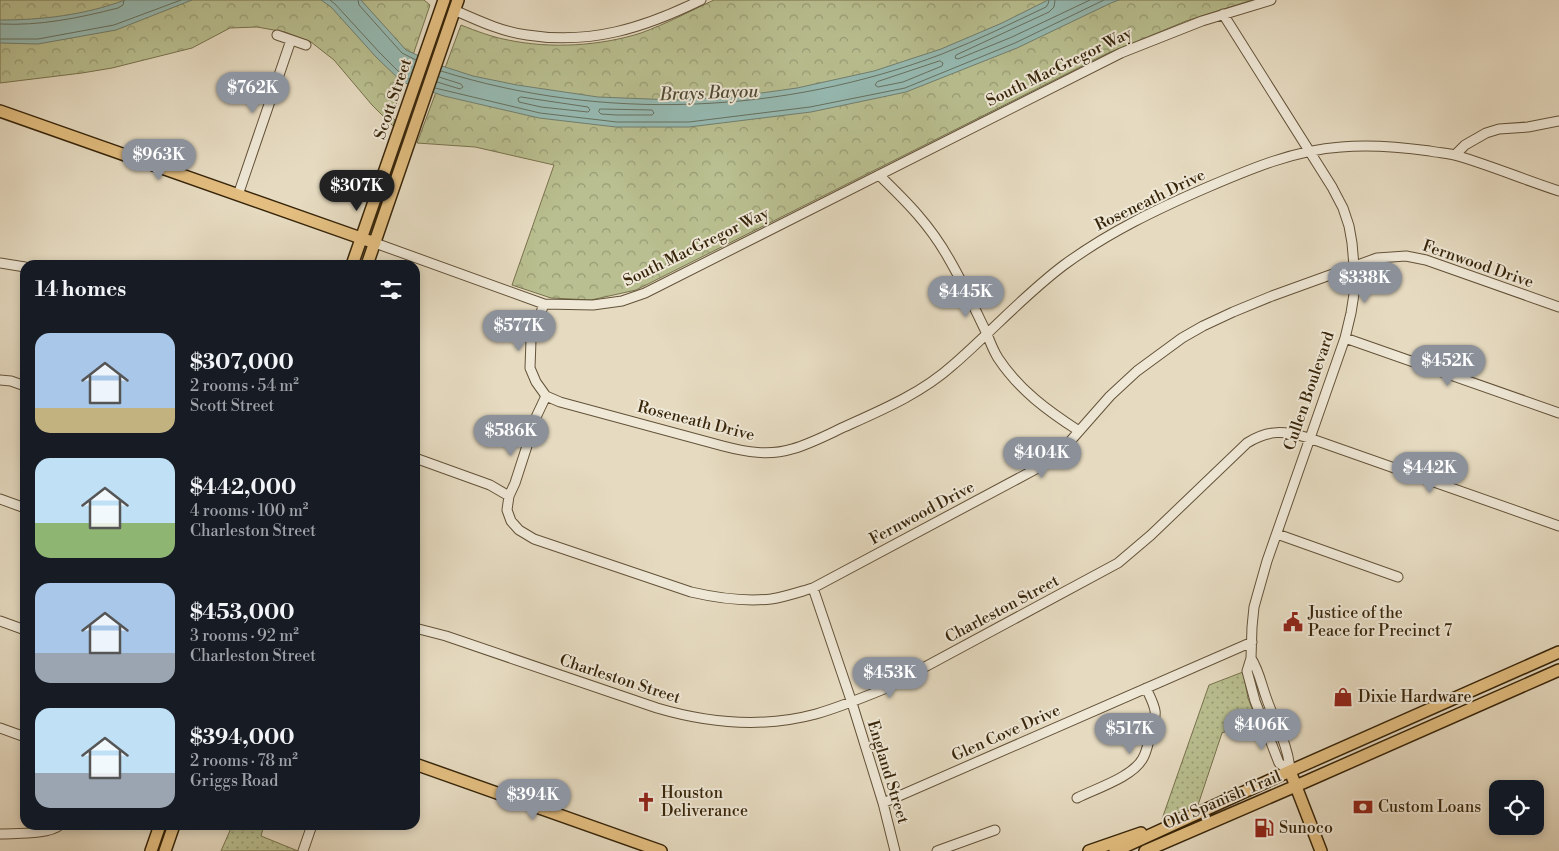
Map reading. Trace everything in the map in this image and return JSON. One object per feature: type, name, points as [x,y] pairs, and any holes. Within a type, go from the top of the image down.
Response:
[{"type":"main road","points":[[441,1],[456,5]]},
{"type":"main road","name":"Scott Street","points":[[354,260],[435,27],[441,1]]},
{"type":"main road","name":"Scott Street","points":[[369,260],[456,5]]},
{"type":"main road","name":"South MacGregor Way","points":[[0,111],[375,243]]},
{"type":"main road","name":"Old Spanish Trail","points":[[1115,851],[1559,652]]},
{"type":"main road","name":"Old Spanish Trail","points":[[1145,851],[1559,670]]},
{"type":"main road","points":[[1476,688],[1482,704]]},
{"type":"main road","points":[[1384,729],[1390,744]]},
{"type":"main road","points":[[420,766],[661,851]]},
{"type":"main road","name":"Cullen Boulevard","points":[[1290,771],[1321,851]]},
{"type":"main road","points":[[1089,851],[1136,834],[1166,827],[1174,838]]},
{"type":"main road","points":[[151,851],[158,830]]},
{"type":"main road","points":[[165,851],[172,830]]},
{"type":"main road","points":[[1153,851],[1162,844]]},
{"type":"street","points":[[456,5],[482,22],[526,35],[580,37],[613,33],[648,23],[700,0]]},
{"type":"street","name":"South MacGregor Way","points":[[375,243],[544,304],[593,306],[622,301],[645,293],[1121,53],[1202,21],[1271,0]]},
{"type":"street","name":"Cullen Boulevard","points":[[1223,14],[1332,187],[1343,208],[1348,226],[1354,266],[1354,294],[1345,338],[1267,561],[1254,607],[1252,658],[1247,671],[1255,701],[1279,763],[1290,771]]},
{"type":"street","points":[[277,35],[306,45]]},
{"type":"street","points":[[238,195],[291,40]]},
{"type":"street","points":[[1455,155],[1471,141],[1486,133],[1499,129],[1528,127],[1559,121]]},
{"type":"street","name":"Roseneath Drive","points":[[546,396],[560,402],[749,452],[771,452],[792,449],[893,404],[923,388],[952,367],[1036,287],[1111,234],[1150,213],[1236,175],[1278,160],[1341,147],[1406,148],[1455,155],[1559,191]]},
{"type":"street","points":[[879,175],[912,206],[936,238],[950,260],[997,357],[1025,391],[1039,404],[1079,431]]},
{"type":"street","name":"Fernwood Drive","points":[[509,496],[507,510],[511,522],[519,530],[534,539],[691,592],[716,598],[747,600],[773,598],[813,588],[1036,469],[1055,457],[1123,383],[1182,338],[1232,312],[1304,284],[1377,258],[1406,256],[1426,260],[1559,307]]},
{"type":"street","points":[[0,263],[20,267]]},
{"type":"street","points":[[420,460],[490,485],[509,496],[515,483],[536,415],[546,396],[536,382],[530,368],[531,340],[544,304]]},
{"type":"street","points":[[1345,338],[1559,413]]},
{"type":"street","points":[[0,380],[20,384]]},
{"type":"street","name":"Charleston Street","points":[[420,629],[446,636],[683,716],[719,721],[781,720],[814,714],[852,702],[884,688],[1118,562],[1151,536],[1246,443],[1270,432],[1283,432],[1309,438],[1559,526]]},
{"type":"street","points":[[0,499],[20,506]]},
{"type":"street","points":[[1277,534],[1398,577]]},
{"type":"street","name":"England Street","points":[[813,588],[852,702],[883,803],[895,851]]},
{"type":"street","points":[[0,621],[20,628]]},
{"type":"street","name":"Glen Cove Drive","points":[[883,803],[1252,642]]},
{"type":"street","points":[[1077,798],[1129,774],[1143,758],[1156,715],[1146,688]]},
{"type":"street","points":[[0,728],[20,735]]},
{"type":"street","points":[[0,834],[50,830]]},
{"type":"street","points":[[303,851],[310,830]]},
{"type":"street","points":[[937,851],[994,830]]},
{"type":"green space","points":[[0,0],[424,0],[430,5],[392,117],[395,120],[393,126],[372,105],[334,60],[311,42],[285,32],[257,27],[230,28],[192,48],[112,68],[0,83]]},
{"type":"green space","points":[[714,0],[1252,0],[1186,21],[1106,54],[636,290],[591,300],[551,298],[512,285],[554,165],[475,147],[417,143],[461,25],[478,32],[524,43],[575,45],[609,41],[641,33],[669,22]]},
{"type":"green space","points":[[1243,672],[1248,698],[1256,719],[1222,733],[1198,805],[1162,819],[1209,685]]},
{"type":"green space","points":[[230,830],[263,830],[261,836],[298,851],[221,851]]},
{"type":"water","points":[[125,0],[192,0],[116,30],[38,44],[0,43],[0,20],[63,16]]},
{"type":"water","points":[[321,0],[361,0],[406,50],[439,65],[473,76],[517,85],[598,97],[675,100],[733,97],[797,88],[874,71],[941,49],[1002,23],[1048,0],[1119,0],[1017,48],[906,92],[811,112],[689,127],[616,127],[539,118],[444,96],[402,82],[376,57],[331,7]]},
{"type":"place","name":"Justice of the Peace for Precinct 7","points":[[1293,622]]},
{"type":"place","name":"Dixie Hardware","points":[[1343,697]]},
{"type":"place","name":"Houston Deliverance","points":[[646,802]]},
{"type":"place","name":"Custom Loans","points":[[1363,807]]},
{"type":"place","name":"Sunoco","points":[[1264,828]]},
{"type":"water label","name":"Brays Bayou","points":[[709,93]]}]
